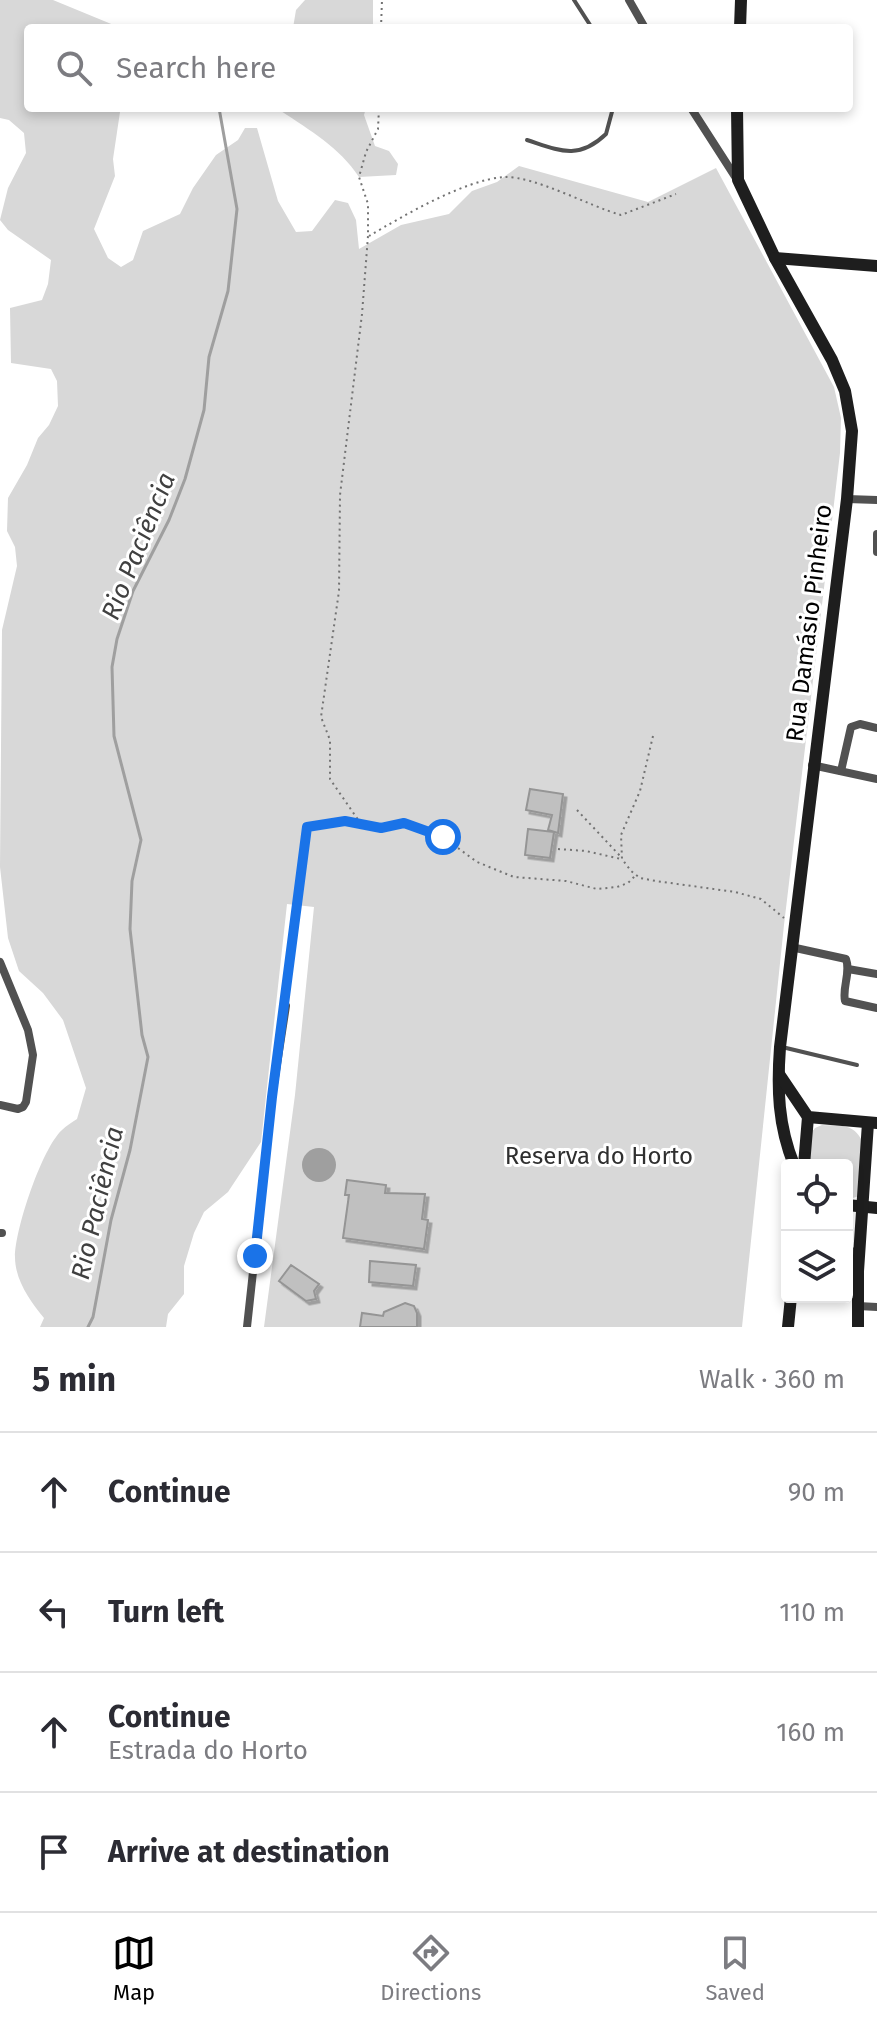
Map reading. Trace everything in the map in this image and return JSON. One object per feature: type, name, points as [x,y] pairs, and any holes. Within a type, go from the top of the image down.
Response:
[{"type":"street","points":[[629,0],[640,24]]},
{"type":"street","points":[[740,24],[741,0]]},
{"type":"street","points":[[694,112],[738,180]]},
{"type":"street","name":"Rua Damásio Pinheiro","points":[[737,112],[738,180],[775,258],[832,360],[845,391],[852,431],[847,499],[812,765],[780,1047],[780,1122],[792,1159]]},
{"type":"street","points":[[775,258],[877,266]]},
{"type":"street","points":[[847,499],[877,500]]},
{"type":"street","points":[[877,534],[877,552]]},
{"type":"street","points":[[841,771],[851,727],[860,724],[877,728]]},
{"type":"street","points":[[812,765],[877,779]]},
{"type":"street","points":[[791,947],[846,959],[845,1001],[877,1008]]},
{"type":"street","points":[[0,1105],[18,1109],[23,1107],[33,1055],[28,1030],[1,966]]},
{"type":"street","points":[[848,969],[877,974]]},
{"type":"street","points":[[247,1327],[272,1097],[286,1006]]},
{"type":"street","points":[[778,1072],[808,1117],[804,1159]]},
{"type":"street","points":[[808,1117],[873,1123],[870,1208],[853,1252],[858,1327]]},
{"type":"street","points":[[788,1327],[790,1303]]},
{"type":"street","points":[[858,1306],[877,1307]]},
{"type":"lane","points":[[574,0],[589,24]]},
{"type":"lane","points":[[527,140],[565,152],[577,152],[606,134],[612,112]]},
{"type":"lane","points":[[780,1047],[857,1065]]},
{"type":"path","points":[[381,24],[382,0]]},
{"type":"path","points":[[361,824],[330,779],[330,740],[321,717],[339,591],[340,495],[362,314],[368,236],[368,204],[359,177],[366,152],[378,129],[379,112]]},
{"type":"path","points":[[368,236],[397,219],[474,184],[505,177],[528,182],[621,215],[676,194]]},
{"type":"path","points":[[622,859],[621,835],[640,791],[653,736]]},
{"type":"path","points":[[577,810],[636,875],[761,899],[793,928]]},
{"type":"path","points":[[286,1006],[307,827],[345,821],[381,828],[404,823],[443,837],[477,862],[514,877],[566,881],[597,889],[617,887],[628,883],[636,875]]},
{"type":"path","points":[[558,849],[622,859]]},
{"type":"green space","name":"Reserva do Horto","points":[[0,0],[53,0],[111,24],[24,24],[24,112],[120,112],[113,159],[115,176],[94,229],[108,258],[121,267],[133,260],[143,231],[180,214],[193,188],[216,155],[238,140],[245,128],[257,128],[278,201],[296,232],[312,231],[335,200],[348,203],[356,220],[359,249],[401,225],[449,214],[472,191],[497,182],[519,166],[648,202],[716,168],[834,387],[841,418],[840,453],[784,925],[742,1327],[264,1327],[295,1095],[314,907],[287,904],[261,1142],[228,1192],[204,1212],[184,1266],[184,1294],[168,1314],[166,1327],[40,1327],[44,1318],[20,1282],[16,1244],[38,1171],[54,1139],[77,1119],[86,1088],[63,1020],[43,993],[19,971],[8,938],[0,867],[2,630],[17,566],[15,547],[7,531],[8,498],[58,406],[57,381],[51,369],[11,363],[10,308],[42,300],[51,260],[8,230],[0,220],[8,188],[26,153],[24,133],[9,120],[0,118]]},
{"type":"green space","points":[[305,0],[373,0],[373,24],[294,24],[296,10]]},
{"type":"green space","points":[[282,112],[365,112],[375,146],[389,151],[398,164],[396,175],[359,177],[333,148]]},
{"type":"green space","points":[[822,1125],[840,1126],[850,1128],[859,1135],[862,1141],[859,1196],[853,1198],[853,1159],[809,1159],[811,1133]]},
{"type":"shaded area","points":[[319,1148],[331,1153],[336,1165],[331,1177],[319,1182],[307,1177],[302,1165],[307,1153]]},
{"type":"building","points":[[530,789],[563,794],[558,833],[548,830],[552,815],[526,810]]},
{"type":"building","points":[[528,829],[554,832],[550,858],[525,855]]},
{"type":"building","points":[[347,1180],[386,1185],[385,1193],[425,1194],[422,1219],[428,1220],[424,1249],[343,1238],[349,1195],[345,1195]]},
{"type":"building","points":[[370,1261],[416,1265],[413,1286],[369,1282]]},
{"type":"building","points":[[291,1265],[319,1284],[314,1291],[316,1299],[306,1301],[279,1281]]},
{"type":"building","points":[[405,1303],[414,1306],[417,1327],[360,1327],[362,1313],[383,1316],[384,1312]]},
{"type":"waterway","name":"Rio Paciência","points":[[88,1327],[93,1317],[111,1220],[130,1150],[148,1057],[142,1035],[130,929],[132,881],[141,840],[114,736],[112,667],[117,639],[133,591],[169,520],[185,479],[204,410],[209,357],[228,291],[237,209],[220,112]]},
{"type":"route","points":[[255,1256],[307,827],[345,821],[381,828],[404,823],[443,837]]}]
